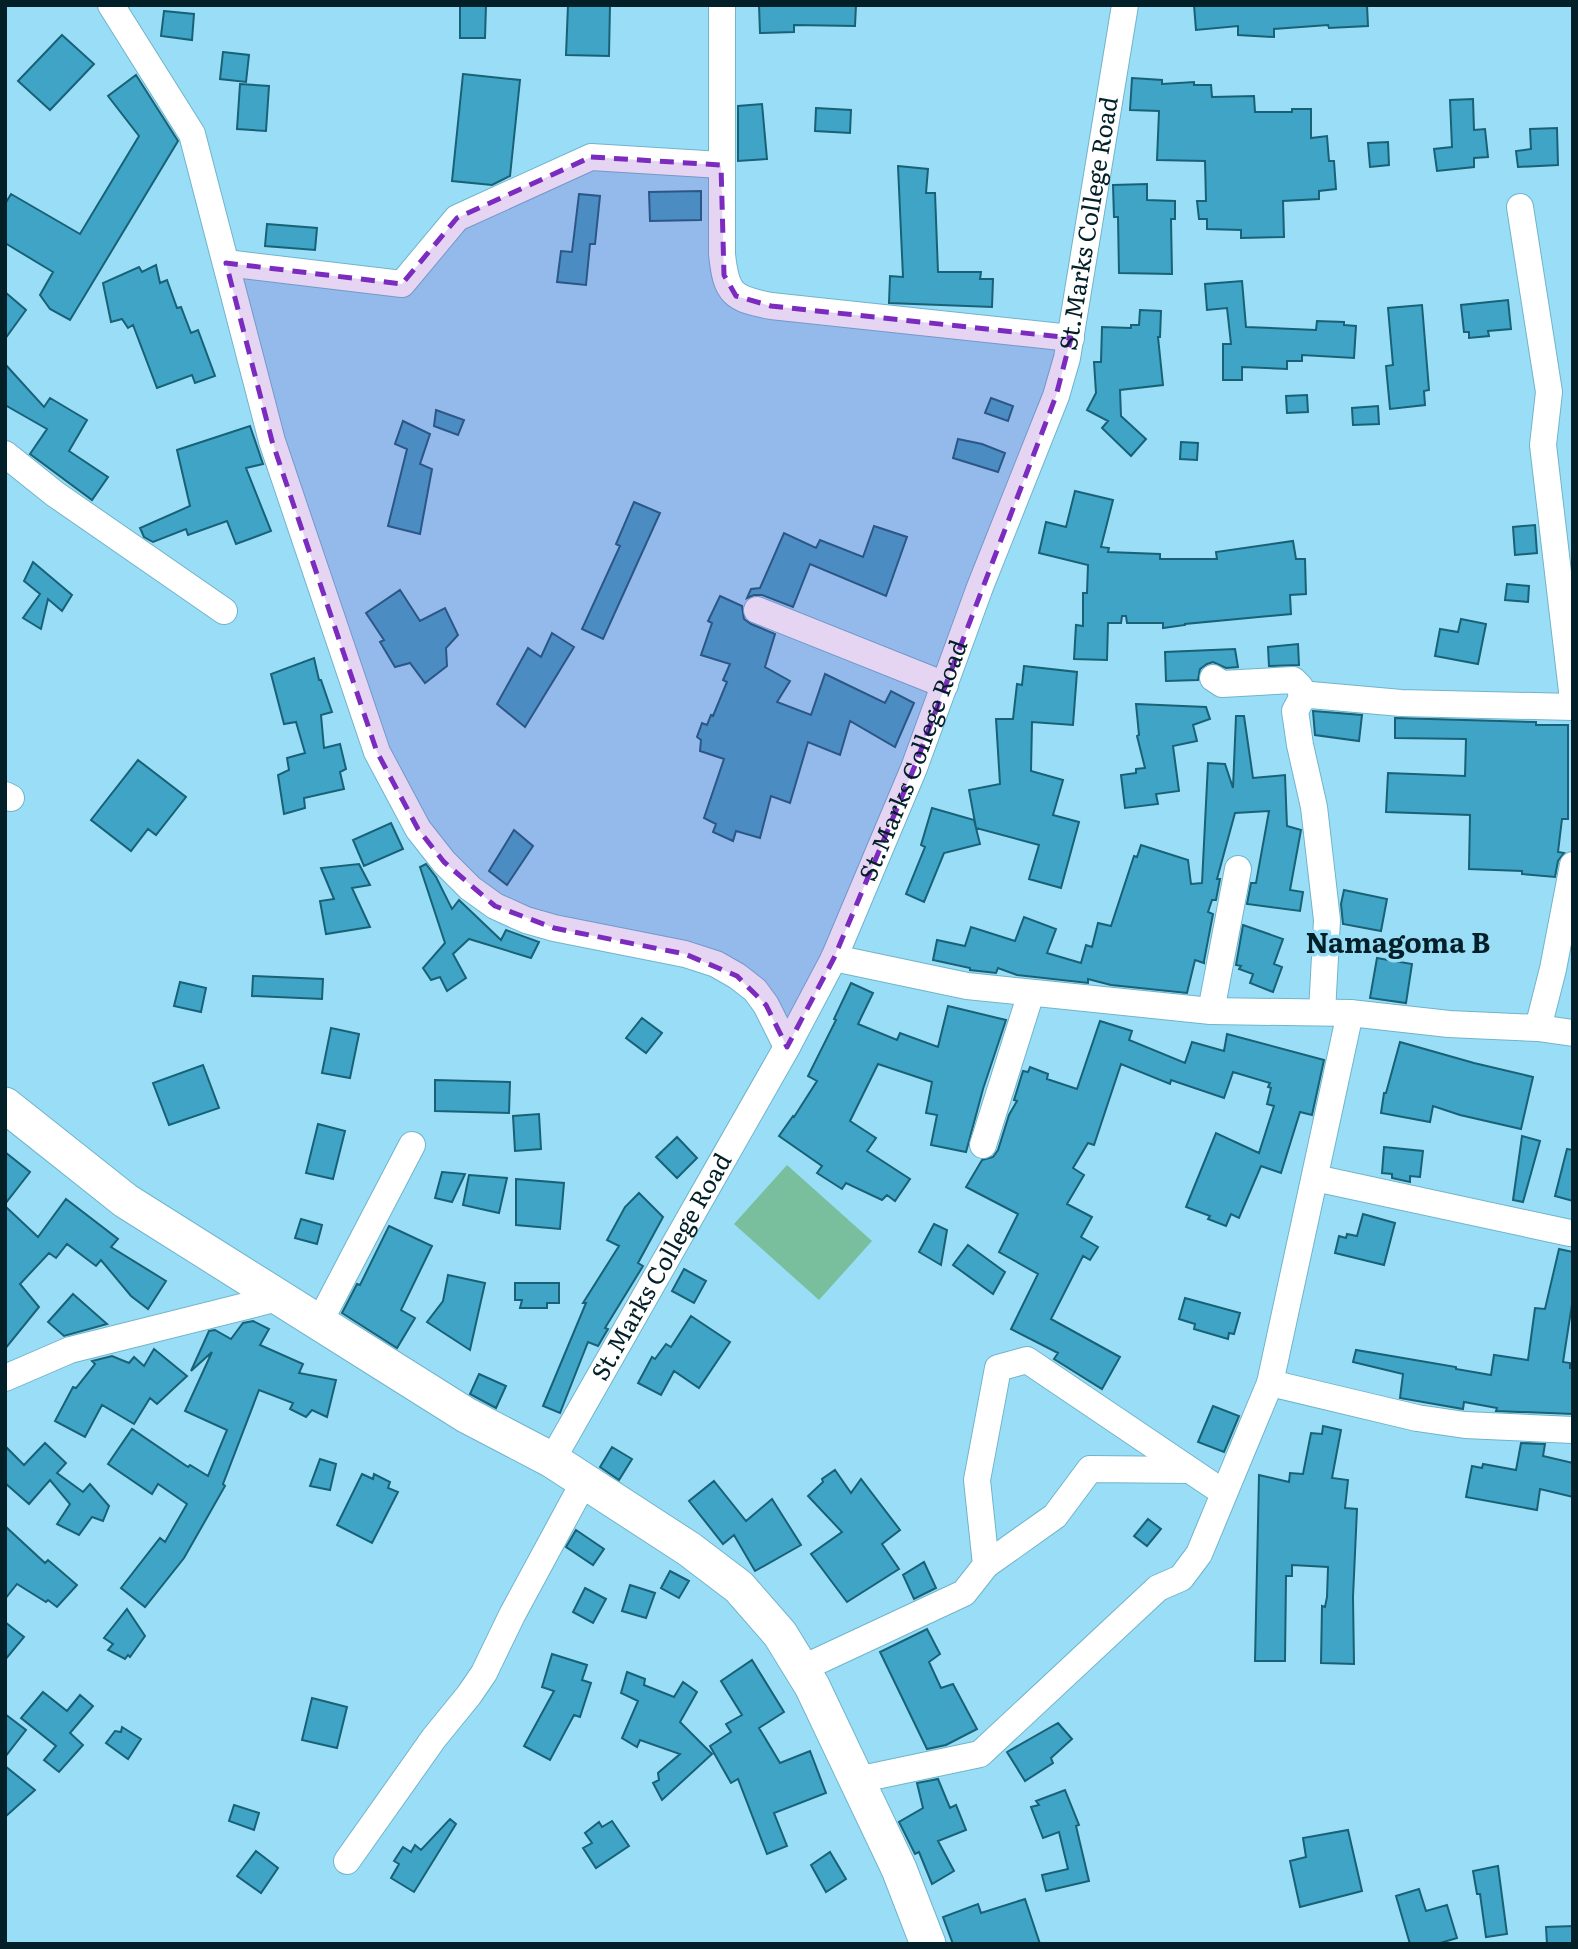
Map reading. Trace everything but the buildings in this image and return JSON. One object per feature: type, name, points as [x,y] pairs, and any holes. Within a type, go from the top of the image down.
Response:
[{"type":"main road","points":[[10,1119],[126,1200],[278,1298],[466,1415],[585,1480],[689,1549],[739,1587],[780,1634],[812,1686],[899,1869],[928,1944]]},
{"type":"street","points":[[111,5],[192,134],[272,441],[377,752],[418,829],[444,862],[470,888],[495,906],[526,920],[554,928],[685,954],[716,964],[737,976],[755,990],[766,1005],[787,1047]]},
{"type":"street","points":[[722,5],[721,165],[724,275],[729,289],[736,296],[771,306],[1070,338]]},
{"type":"street","name":"St.Marks College Road","points":[[552,1460],[787,1047],[834,958],[914,768],[980,587],[1056,396],[1070,338],[1125,5]]},
{"type":"street","points":[[226,262],[402,284],[457,218],[591,157],[721,165]]},
{"type":"street","points":[[1520,207],[1549,393],[1544,445],[1573,700]]},
{"type":"street","points":[[5,454],[55,494],[224,611]]},
{"type":"street","points":[[757,610],[944,685]]},
{"type":"street","points":[[1213,678],[1222,684],[1293,680],[1300,687],[1303,698]]},
{"type":"street","points":[[1322,1012],[1326,920],[1314,807],[1297,722],[1296,710],[1303,698],[1311,695],[1401,703],[1573,707]]},
{"type":"street","points":[[1538,1028],[1553,969],[1573,865]]},
{"type":"street","points":[[1211,1011],[1238,869]]},
{"type":"street","points":[[834,958],[967,986],[1031,993],[1211,1011],[1350,1013],[1449,1024],[1573,1032]]},
{"type":"street","points":[[983,1145],[1031,993]]},
{"type":"street","points":[[857,1780],[980,1754],[1158,1588],[1181,1578],[1199,1554],[1270,1383],[1350,1013]]},
{"type":"street","points":[[319,1323],[412,1145]]},
{"type":"street","points":[[1315,1178],[1570,1233]]},
{"type":"street","points":[[5,1378],[70,1350],[278,1298]]},
{"type":"street","points":[[986,1564],[977,1480],[998,1368],[1027,1360],[1224,1493]]},
{"type":"street","points":[[1270,1383],[1417,1418],[1465,1425],[1573,1430]]},
{"type":"street","points":[[801,1669],[964,1592],[986,1564],[1055,1516],[1090,1469],[1189,1470]]},
{"type":"street","points":[[347,1861],[433,1738],[484,1673],[585,1480]]},
{"type":"highlighted area","points":[[591,157],[721,165],[724,275],[736,296],[771,306],[1071,338],[1056,396],[914,768],[834,958],[787,1047],[766,1005],[737,976],[685,954],[554,928],[495,906],[444,862],[418,829],[377,752],[272,441],[226,263],[402,284],[457,218]]},
{"type":"green space","points":[[787,1165],[872,1241],[819,1300],[734,1224]]},
{"type":"district","name":"Namagoma B","points":[[1398,943]]}]
